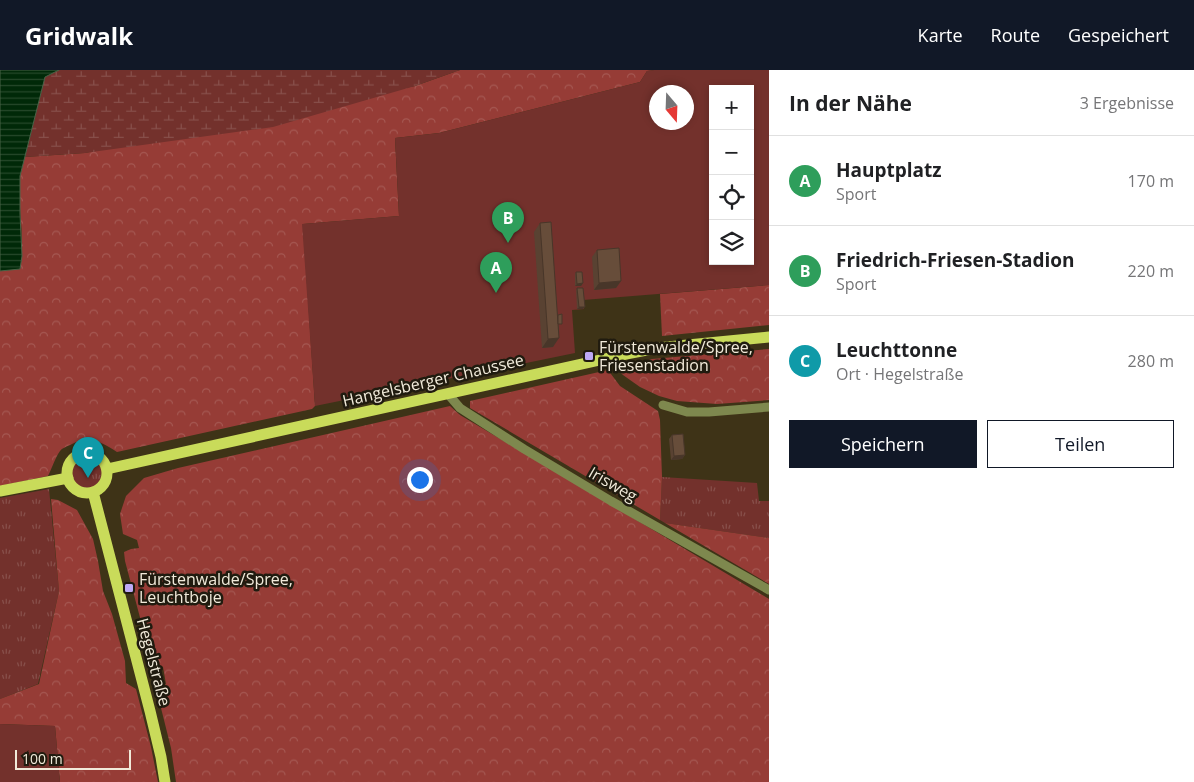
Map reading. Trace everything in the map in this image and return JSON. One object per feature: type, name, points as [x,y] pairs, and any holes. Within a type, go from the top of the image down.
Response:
[{"type":"main road","name":"Hangelsberger Chaussee","points":[[107,469],[657,348],[769,337]]},
{"type":"main road","points":[[81,454],[94,454],[105,463],[107,469],[106,482],[102,487],[93,492],[84,493],[78,491],[73,487],[68,478],[70,462],[81,454]]},
{"type":"main road","points":[[0,491],[68,478]]},
{"type":"main road","name":"Hegelstraße","points":[[93,492],[150,712],[165,782]]},
{"type":"street","name":"Irisweg","points":[[448,394],[460,408],[524,449],[611,501],[769,590]]},
{"type":"street","points":[[663,405],[687,412],[769,407]]},
{"type":"green space","points":[[59,70],[460,70],[415,86],[273,127],[85,153],[25,157],[45,77]]},
{"type":"green space","points":[[460,70],[654,70],[647,71],[640,82],[439,133],[395,138],[399,216],[303,224],[315,406],[312,409],[117,452],[100,442],[83,440],[61,450],[48,476],[0,486],[0,271],[20,268],[22,245],[19,188],[20,174],[25,157],[85,153],[415,86]]},
{"type":"green space","points":[[654,70],[769,70],[769,285],[583,300],[584,309],[572,310],[575,353],[315,406],[302,224],[399,216],[395,138],[439,133],[640,82],[647,71]]},
{"type":"green space","points":[[769,285],[769,325],[662,336],[660,294]]},
{"type":"green space","points":[[769,349],[769,400],[717,404],[677,401],[659,396],[640,387],[616,368],[652,359]]},
{"type":"green space","points":[[608,370],[620,386],[658,411],[662,477],[660,520],[470,408],[470,401]]},
{"type":"green space","points":[[450,406],[460,415],[769,599],[769,782],[176,782],[171,748],[157,692],[166,684],[163,667],[151,659],[125,561],[124,552],[139,548],[137,540],[123,534],[120,514],[126,496],[144,478],[178,468]]},
{"type":"green space","points":[[87,458],[98,462],[102,473],[98,484],[87,488],[76,484],[72,473],[76,462]]},
{"type":"green space","points":[[662,477],[757,483],[759,501],[769,501],[769,538],[665,523],[660,520]]},
{"type":"green space","points":[[49,489],[59,591],[38,684],[0,699],[0,498]]},
{"type":"green space","points":[[51,499],[58,500],[77,510],[93,539],[103,591],[112,614],[125,661],[126,683],[136,689],[158,782],[60,782],[55,726],[0,724],[0,699],[39,684],[59,591]]},
{"type":"green space","points":[[665,523],[769,538],[769,584]]},
{"type":"green space","points":[[0,724],[55,726],[60,782],[0,782]]},
{"type":"shaded area","points":[[0,70],[59,70],[45,77],[20,176],[22,256],[20,269],[0,271]]},
{"type":"building","points":[[551,222],[559,338],[548,339],[540,223]]},
{"type":"building","points":[[619,248],[621,281],[599,283],[597,250]]},
{"type":"building","points":[[576,272],[582,272],[583,283],[577,284]]},
{"type":"building","points":[[577,288],[583,288],[585,307],[579,307]]},
{"type":"building","points":[[562,314],[562,324],[558,324],[558,315]]},
{"type":"building","points":[[683,434],[685,455],[674,456],[672,435]]},
{"type":"place","name":"Friedrich-Friesen-Stadion","points":[[508,243]]},
{"type":"place","name":"Hauptplatz","points":[[496,293]]},
{"type":"place","name":"Fürstenwalde/Spree, Friesenstadion","points":[[589,356]]},
{"type":"place","name":"Leuchttonne","points":[[88,478]]},
{"type":"place","name":"Fürstenwalde/Spree, Leuchtboje","points":[[129,588]]}]
